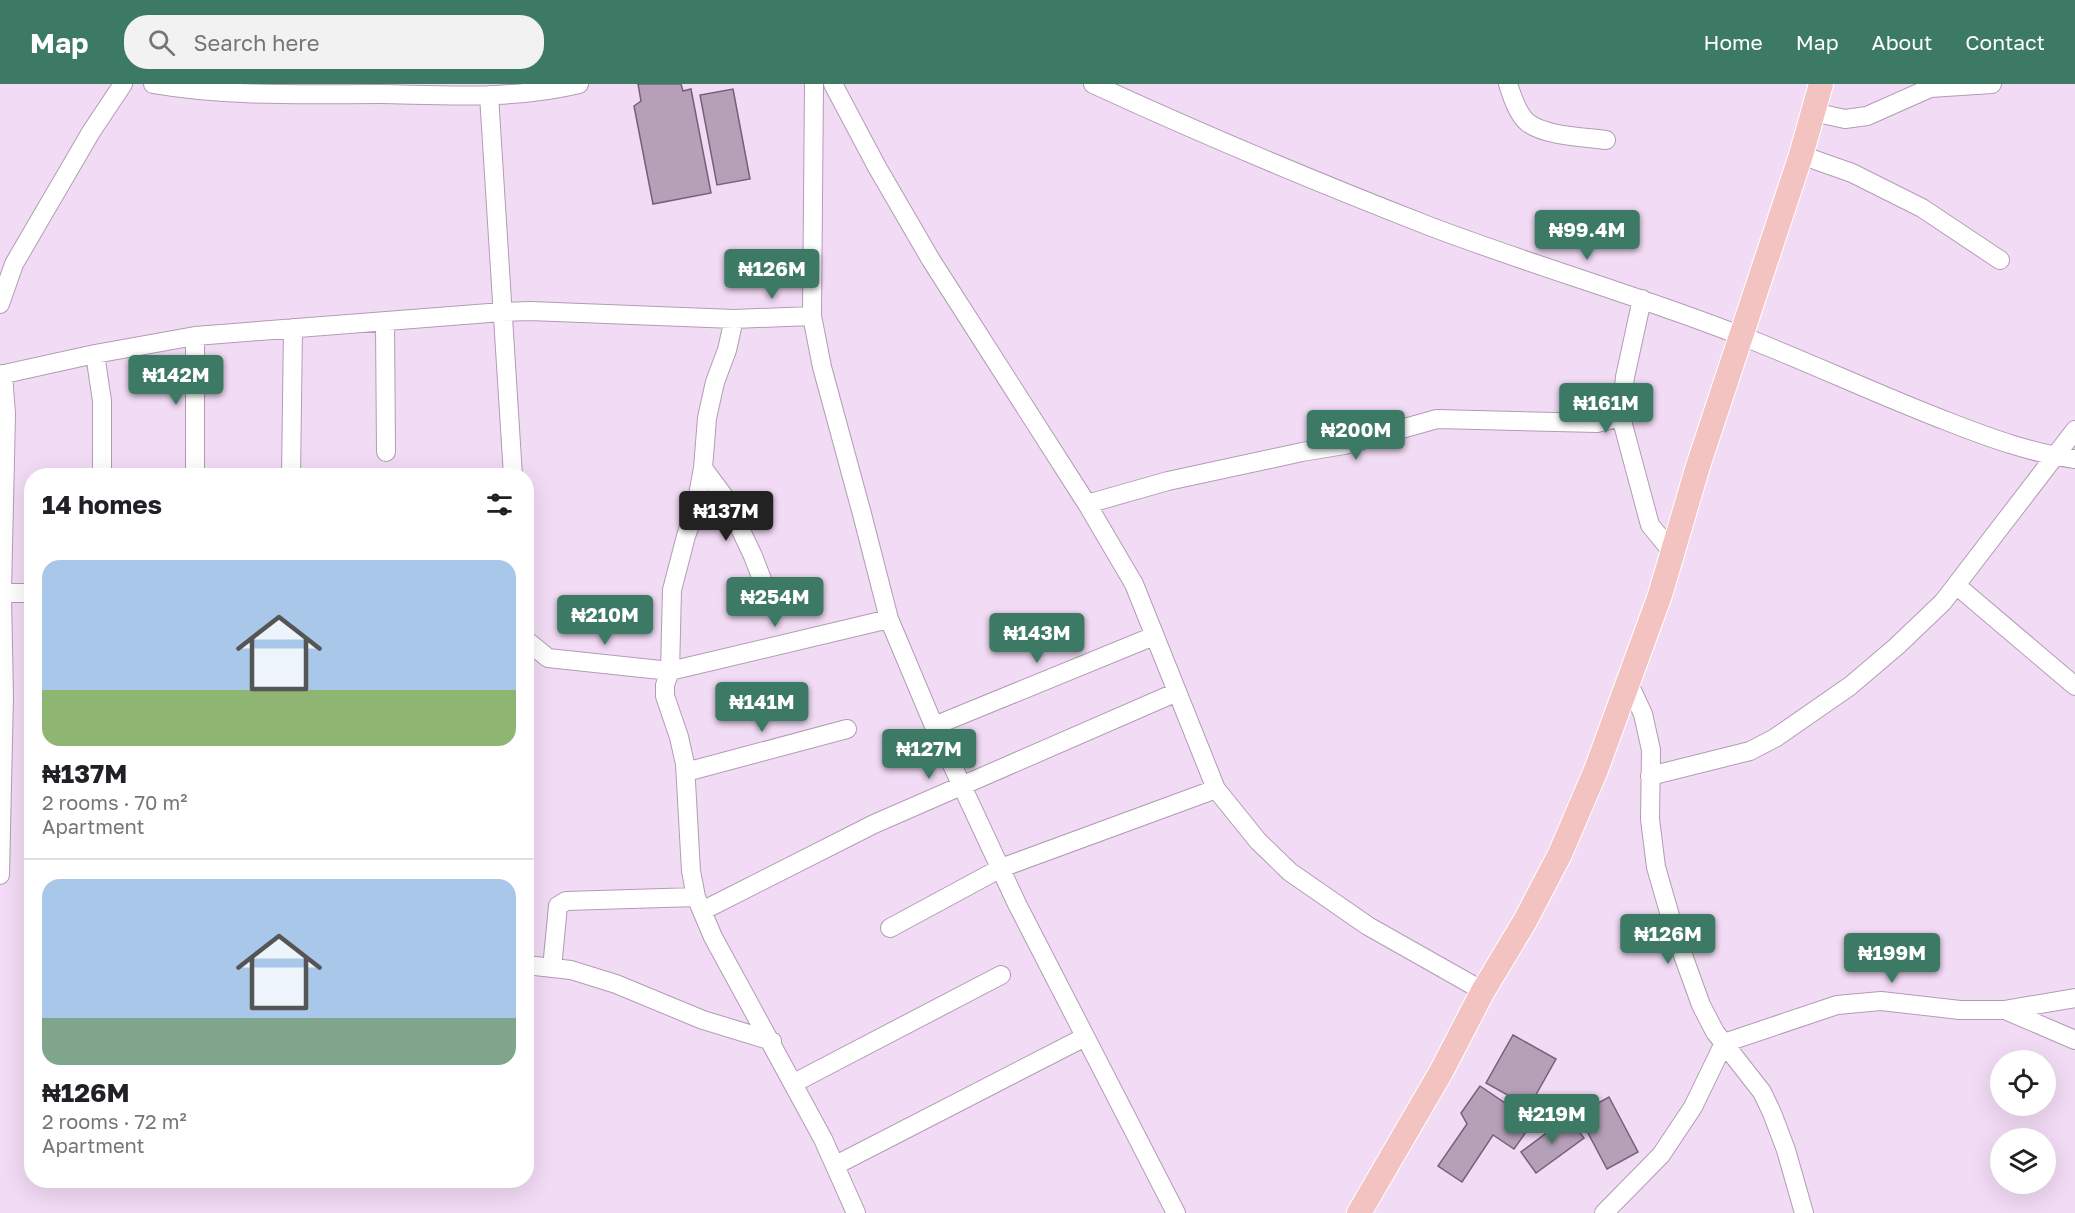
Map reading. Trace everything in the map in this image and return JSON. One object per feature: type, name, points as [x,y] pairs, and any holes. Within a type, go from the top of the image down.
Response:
[{"type":"main road","points":[[1359,1213],[1441,1072],[1483,991],[1525,921],[1560,854],[1596,770],[1629,684],[1673,553],[1741,335],[1801,155],[1821,84]]},
{"type":"street","points":[[0,304],[14,264],[91,132],[123,84]]},
{"type":"street","points":[[153,84],[272,94],[489,95],[551,90],[579,84]]},
{"type":"street","points":[[814,84],[812,316],[822,367],[889,619],[934,726],[1001,868],[1176,1213]]},
{"type":"street","points":[[833,84],[931,260],[1087,504],[1134,584],[1216,789],[1258,841],[1290,872],[1368,926],[1483,991]]},
{"type":"street","points":[[1093,84],[1206,136],[1431,227],[1741,335],[1994,440],[2054,456],[2075,459]]},
{"type":"street","points":[[1508,84],[1514,101],[1527,122],[1542,130],[1606,140]]},
{"type":"street","points":[[1813,112],[1845,119],[1868,116],[1929,88],[1992,84]]},
{"type":"street","points":[[489,95],[512,468]]},
{"type":"street","points":[[1801,155],[1852,173],[1922,208],[2000,260]]},
{"type":"street","points":[[1642,299],[1624,377],[1621,417],[1650,525],[1673,553]]},
{"type":"street","points":[[0,875],[4,697],[1,593],[6,414],[2,375],[95,354],[195,336],[502,312],[530,311],[734,319],[812,316]]},
{"type":"street","points":[[734,319],[707,418],[703,468],[695,511],[672,590],[670,671],[665,685],[665,696],[679,737],[686,772],[691,871],[699,904],[713,937],[794,1083],[836,1166],[856,1213]]},
{"type":"street","points":[[385,322],[386,452]]},
{"type":"street","points":[[291,468],[293,328]]},
{"type":"street","points":[[195,336],[195,468]]},
{"type":"street","points":[[95,354],[102,401],[102,468]]},
{"type":"street","points":[[1087,504],[1168,481],[1302,452],[1344,446],[1437,419],[1597,423],[1621,417]]},
{"type":"street","points":[[1650,776],[1750,752],[1850,686],[1942,602],[2075,430]]},
{"type":"street","points":[[703,468],[726,499],[753,556],[771,603]]},
{"type":"street","points":[[1956,585],[2075,686]]},
{"type":"street","points":[[1,593],[24,593]]},
{"type":"street","points":[[534,647],[548,657],[670,671],[889,619]]},
{"type":"street","points":[[934,726],[1154,636]]},
{"type":"street","points":[[1629,684],[1643,714],[1651,750],[1650,819],[1656,867],[1675,933],[1701,1005],[1715,1032],[1762,1092],[1772,1113],[1786,1150],[1804,1213]]},
{"type":"street","points":[[552,968],[558,906],[566,901],[699,904],[874,824],[1177,692]]},
{"type":"street","points":[[686,772],[847,729]]},
{"type":"street","points":[[890,928],[1001,868],[1216,789]]},
{"type":"street","points":[[534,966],[571,970],[616,984],[703,1020],[772,1041]]},
{"type":"street","points":[[794,1083],[1001,975]]},
{"type":"street","points":[[1604,1213],[1661,1155],[1693,1107],[1724,1043],[1838,1005],[1881,1001],[1960,1010],[2004,1010],[2075,998]]},
{"type":"street","points":[[2004,1010],[2075,1040]]},
{"type":"street","points":[[836,1166],[1085,1037]]},
{"type":"building","points":[[638,84],[681,84],[683,91],[691,89],[711,193],[653,204],[634,106],[641,101]]},
{"type":"building","points":[[733,89],[750,179],[717,185],[700,95]]},
{"type":"building","points":[[1513,1035],[1556,1059],[1529,1107],[1486,1083]]},
{"type":"building","points":[[1480,1086],[1533,1122],[1514,1149],[1493,1135],[1462,1182],[1438,1166],[1467,1124],[1461,1113]]},
{"type":"building","points":[[1609,1097],[1638,1152],[1607,1169],[1578,1114]]},
{"type":"building","points":[[1568,1117],[1584,1138],[1536,1173],[1521,1152]]}]
